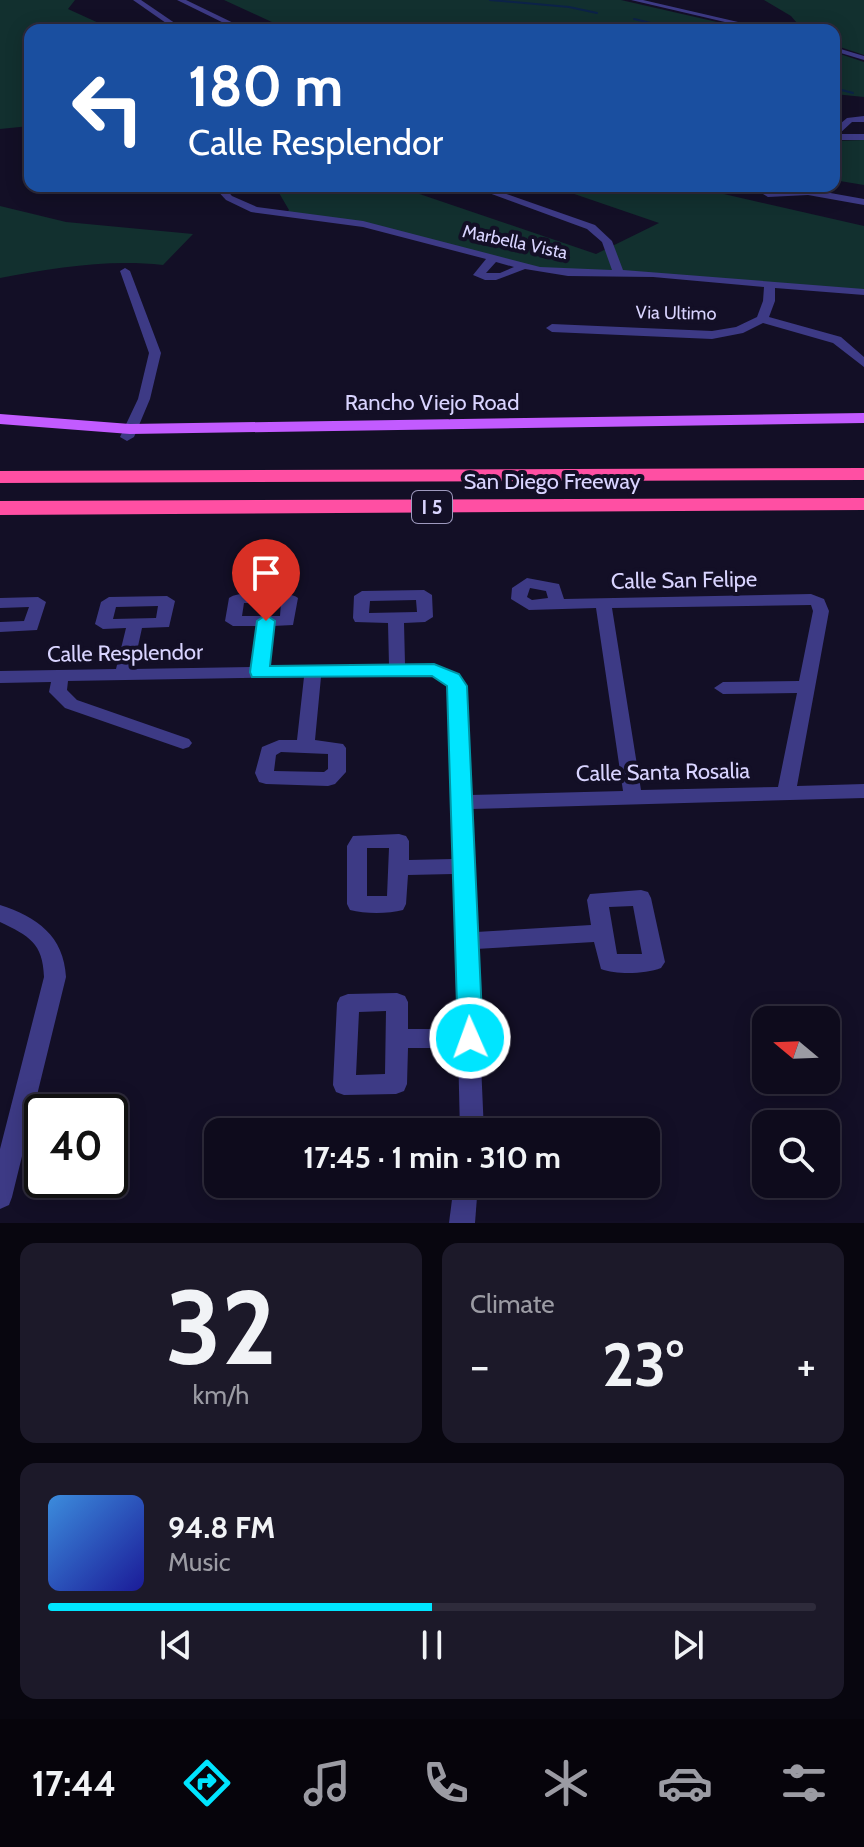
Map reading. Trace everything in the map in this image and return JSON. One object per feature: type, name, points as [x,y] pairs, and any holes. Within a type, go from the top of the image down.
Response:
[{"type":"highway","name":"San Diego Freeway","points":[[0,477],[864,474]]},
{"type":"highway","name":"San Diego Freeway","points":[[2,508],[864,504]]},
{"type":"main road","name":"Rancho Viejo Road","points":[[0,419],[128,433],[864,418]]},
{"type":"main road","name":"Rancho Viejo Road","points":[[0,428],[128,433],[598,434],[864,428]]},
{"type":"street","points":[[136,0],[172,24]]},
{"type":"street","points":[[180,0],[231,24]]},
{"type":"street","points":[[634,0],[742,24]]},
{"type":"street","points":[[840,51],[864,58]]},
{"type":"street","points":[[840,130],[850,120],[864,119]]},
{"type":"street","points":[[840,136],[864,137]]},
{"type":"street","name":"Marbella Vista","points":[[225,192],[236,202],[261,211],[363,224],[523,266],[568,273],[619,273],[864,292]]},
{"type":"street","points":[[492,192],[591,227],[607,241],[619,273]]},
{"type":"street","points":[[768,194],[808,192],[864,202]]},
{"type":"street","points":[[493,258],[479,275],[501,277],[523,266]]},
{"type":"street","points":[[125,271],[155,353],[144,399],[128,433]]},
{"type":"street","points":[[770,284],[769,301],[762,319],[837,340],[864,363]]},
{"type":"street","name":"Via Ultimo","points":[[552,328],[712,335],[739,330],[762,319]]},
{"type":"street","name":"Calle San Felipe","points":[[550,604],[811,599],[818,602],[821,611],[807,687]]},
{"type":"street","points":[[167,601],[163,623],[135,623],[103,624],[109,602],[167,601]]},
{"type":"street","points":[[0,603],[38,602],[31,626],[1,631]]},
{"type":"street","points":[[603,604],[633,796]]},
{"type":"street","points":[[396,618],[397,670]]},
{"type":"street","points":[[259,672],[266,621]]},
{"type":"street","points":[[123,675],[135,623]]},
{"type":"street","name":"Calle Resplendor","points":[[0,677],[397,670],[443,672],[457,686],[462,802]]},
{"type":"street","points":[[305,746],[313,671]]},
{"type":"street","points":[[60,676],[58,692],[71,704],[183,743]]},
{"type":"street","points":[[723,688],[807,687],[786,794]]},
{"type":"street","points":[[279,746],[305,746],[337,748],[337,772],[328,779],[272,778],[264,773],[268,751],[279,746]]},
{"type":"street","name":"Calle Santa Rosalia","points":[[462,802],[864,791]]},
{"type":"street","points":[[462,802],[472,1118]]},
{"type":"street","points":[[399,868],[463,866]]},
{"type":"street","points":[[0,913],[47,941],[56,963],[0,1197]]},
{"type":"street","points":[[467,941],[603,933]]},
{"type":"street","points":[[397,1039],[470,1038]]},
{"type":"street","points":[[462,1223],[465,1198]]},
{"type":"green space","points":[[0,0],[75,0],[68,9],[101,24],[24,24],[24,127],[0,129]]},
{"type":"green space","points":[[224,0],[621,0],[726,24],[276,24]]},
{"type":"green space","points":[[764,0],[864,0],[864,55],[840,47],[840,24],[798,24],[791,16]]},
{"type":"green space","points":[[840,54],[864,62],[864,97],[840,95]]},
{"type":"green space","points":[[864,140],[864,185],[840,181],[840,141]]},
{"type":"green space","points":[[278,192],[414,192],[596,254],[659,223],[569,192],[715,192],[864,226],[864,292],[653,274],[540,270],[363,224],[285,215],[289,210]]},
{"type":"green space","points":[[0,206],[66,222],[193,234],[163,265],[101,264],[0,278]]},
{"type":"waterway","points":[[490,0],[569,7],[597,13]]},
{"type":"waterway","points":[[634,19],[655,24]]},
{"type":"waterway","points":[[840,90],[853,93]]},
{"type":"route","points":[[266,621],[259,672],[434,670],[452,678],[457,686],[470,1038]]}]
